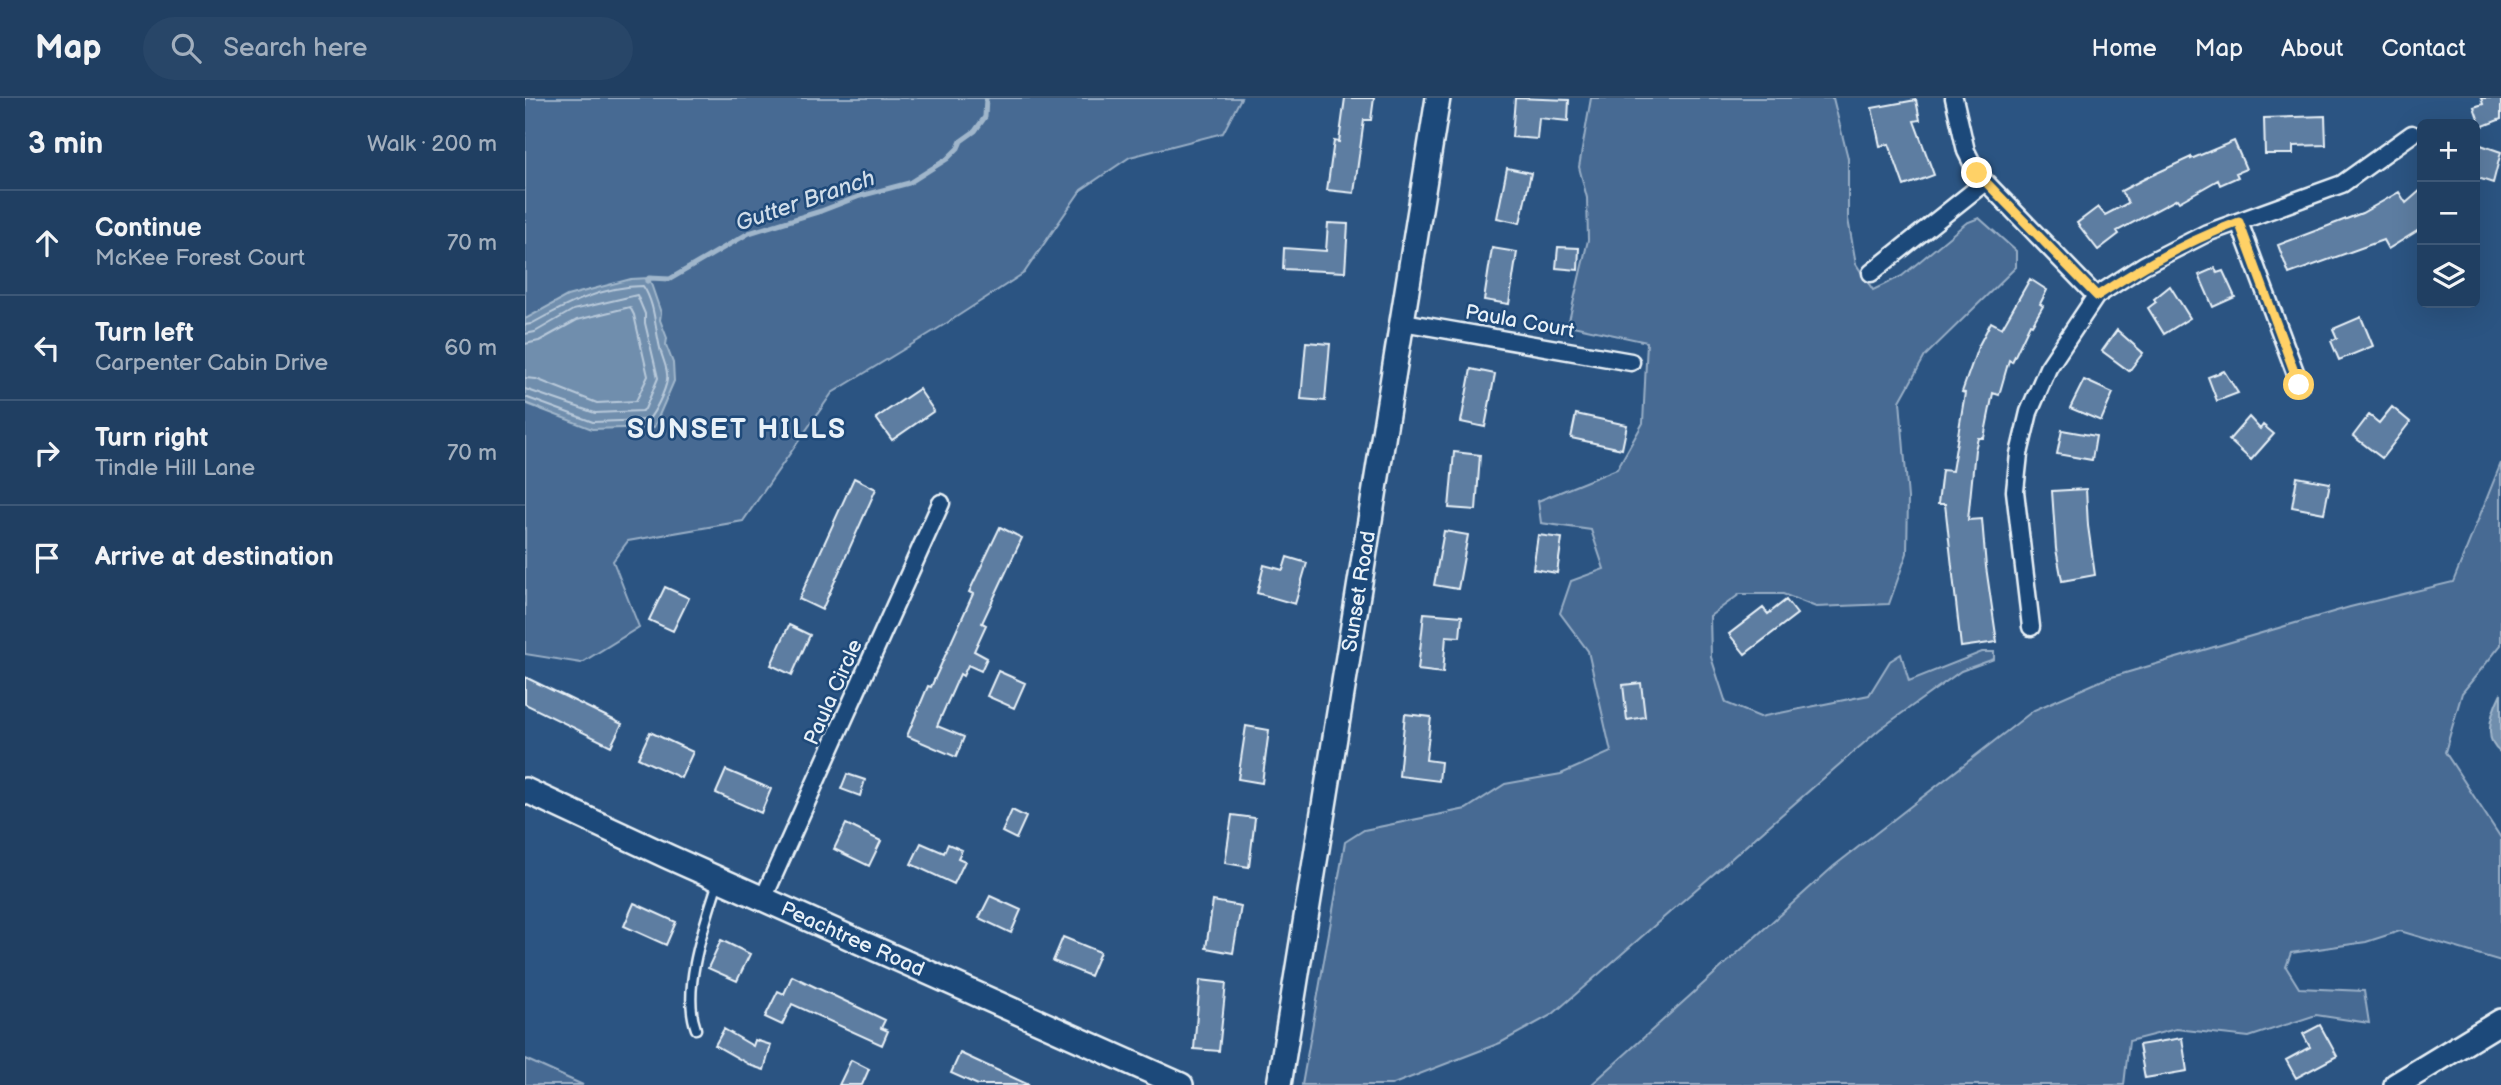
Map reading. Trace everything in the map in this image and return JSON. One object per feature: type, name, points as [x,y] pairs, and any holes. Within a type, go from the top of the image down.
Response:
[{"type":"main road","name":"Sunset Road","points":[[1279,1085],[1438,98]]},
{"type":"main road","name":"Peachtree Road","points":[[525,790],[1181,1085]]},
{"type":"main road","points":[[2396,1085],[2501,1021]]},
{"type":"street","points":[[1954,98],[1966,151],[1977,173],[2097,296]]},
{"type":"street","points":[[2031,627],[2015,491],[2019,454],[2029,412],[2048,368],[2097,296],[2171,250],[2342,184],[2412,134]]},
{"type":"street","points":[[1871,273],[1985,182]]},
{"type":"street","points":[[2239,222],[2299,385]]},
{"type":"street","name":"Paula Court","points":[[1402,322],[1631,362]]},
{"type":"street","name":"Paula Circle","points":[[764,899],[941,503]]},
{"type":"lane","points":[[696,1030],[690,1012],[690,996],[705,924],[719,879]]},
{"type":"shaded area","points":[[525,98],[1241,98],[1223,133],[1130,157],[1081,190],[1024,273],[832,393],[743,521],[628,541],[613,561],[639,627],[581,663],[525,654]]},
{"type":"shaded area","points":[[1591,98],[1833,98],[1848,158],[1848,219],[1856,264],[1873,290],[1902,276],[1966,223],[1979,218],[2016,251],[2016,267],[1925,356],[1900,401],[1908,498],[1907,553],[1889,604],[1816,607],[1783,594],[1740,594],[1710,616],[1711,657],[1726,703],[1760,717],[1869,695],[1890,661],[1901,654],[1909,681],[1982,652],[1994,652],[1994,659],[1961,671],[1880,729],[1553,1014],[1500,1043],[1391,1085],[1302,1085],[1345,842],[1364,830],[1466,809],[1505,784],[1561,774],[1611,752],[1588,651],[1560,613],[1571,581],[1604,569],[1591,530],[1541,523],[1538,501],[1617,469],[1643,423],[1647,342],[1568,325],[1588,240],[1587,198],[1579,167]]},
{"type":"shaded area","points":[[2501,463],[2501,645],[2462,693],[2445,752],[2501,838],[2501,961],[2400,931],[2366,942],[2291,953],[2286,967],[2299,988],[2364,991],[2369,1023],[2316,1015],[2249,1037],[2176,1029],[2129,1041],[2124,1085],[1591,1085],[1834,866],[2034,710],[2105,679],[2350,607],[2453,582]]},
{"type":"shaded area","points":[[525,1059],[583,1085],[525,1085]]},
{"type":"water","points":[[649,278],[661,313],[666,345],[673,363],[674,381],[654,427],[592,429],[525,403],[525,319],[567,296],[631,279]]},
{"type":"water","points":[[2501,693],[2501,753],[2491,740],[2490,724]]},
{"type":"building","points":[[1345,98],[1374,98],[1371,120],[1364,120],[1354,193],[1327,190],[1334,141],[1339,142]]},
{"type":"building","points":[[1515,98],[1569,100],[1568,121],[1539,118],[1537,139],[1512,137]]},
{"type":"building","points":[[2481,98],[2501,98],[2501,119],[2481,127],[2474,107],[2483,104]]},
{"type":"building","points":[[1916,100],[1920,120],[1914,121],[1934,175],[1904,186],[1889,144],[1880,146],[1872,108]]},
{"type":"building","points":[[2325,116],[2326,145],[2293,146],[2293,154],[2265,154],[2264,118]]},
{"type":"building","points":[[2234,141],[2246,169],[2236,173],[2238,177],[2220,185],[2218,180],[2179,202],[2177,199],[2117,231],[2119,234],[2098,250],[2077,223],[2098,207],[2105,215],[2128,203],[2121,191],[2191,157]]},
{"type":"building","points":[[2480,145],[2501,152],[2493,183],[2480,179]]},
{"type":"building","points":[[1507,168],[1531,173],[1520,223],[1497,218]]},
{"type":"building","points":[[2399,192],[2406,203],[2417,193],[2417,231],[2388,249],[2383,240],[2289,274],[2278,245],[2362,213]]},
{"type":"building","points":[[1328,223],[1348,224],[1345,272],[1283,269],[1284,248],[1326,251]]},
{"type":"building","points":[[1558,247],[1579,248],[1578,270],[1556,268]]},
{"type":"building","points":[[1492,248],[1517,252],[1509,304],[1484,300]]},
{"type":"building","points":[[2215,268],[2217,273],[2223,271],[2235,297],[2213,307],[2199,275]]},
{"type":"building","points":[[2030,279],[2047,290],[2040,304],[2043,306],[2032,325],[2030,324],[2012,362],[2009,360],[1999,395],[1993,393],[1984,438],[1978,438],[1975,450],[1968,520],[1982,519],[1997,642],[1961,647],[1945,504],[1938,504],[1942,470],[1952,471],[1965,393],[1962,392],[1978,347],[1991,322],[2002,328]]},
{"type":"building","points":[[2170,286],[2190,318],[2164,334],[2148,308],[2156,302],[2154,299]]},
{"type":"building","points":[[2361,317],[2373,346],[2339,360],[2331,341],[2337,338],[2333,329]]},
{"type":"building","points":[[2117,330],[2143,353],[2129,371],[2102,351]]},
{"type":"building","points":[[1306,342],[1330,344],[1325,401],[1301,399]]},
{"type":"building","points":[[1471,369],[1495,374],[1485,427],[1461,422]]},
{"type":"building","points":[[2224,371],[2238,393],[2217,401],[2208,377]]},
{"type":"building","points":[[2084,380],[2113,393],[2101,421],[2070,408]]},
{"type":"building","points":[[919,389],[934,411],[892,440],[876,418]]},
{"type":"building","points":[[2392,407],[2410,422],[2382,458],[2353,436],[2369,415],[2379,423]]},
{"type":"building","points":[[1576,414],[1627,425],[1622,449],[1571,438]]},
{"type":"building","points":[[2249,417],[2260,429],[2263,425],[2274,434],[2251,460],[2229,440]]},
{"type":"building","points":[[2062,430],[2096,436],[2092,460],[2057,454]]},
{"type":"building","points":[[1454,452],[1480,455],[1476,510],[1449,508]]},
{"type":"building","points":[[2297,477],[2330,483],[2324,513],[2292,507]]},
{"type":"building","points":[[854,478],[876,489],[822,610],[799,599]]},
{"type":"building","points":[[2086,489],[2095,575],[2062,581],[2056,549],[2052,491]]},
{"type":"building","points":[[1000,527],[1022,538],[982,623],[986,625],[974,651],[987,658],[981,671],[968,665],[963,676],[960,674],[937,726],[964,737],[956,757],[907,736],[973,594],[969,592]]},
{"type":"building","points":[[1444,531],[1468,535],[1458,589],[1434,585]]},
{"type":"building","points":[[1538,535],[1562,538],[1557,573],[1533,569]]},
{"type":"building","points":[[1287,557],[1307,563],[1295,604],[1257,593],[1264,565],[1283,570]]},
{"type":"building","points":[[665,587],[689,598],[673,631],[649,620]]},
{"type":"building","points":[[1786,600],[1797,614],[1745,654],[1729,634],[1763,608],[1768,614]]},
{"type":"building","points":[[1424,613],[1462,616],[1460,637],[1446,636],[1443,673],[1418,670]]},
{"type":"building","points":[[789,625],[810,635],[792,675],[771,665]]},
{"type":"building","points":[[998,671],[1025,683],[1014,708],[987,696]]},
{"type":"building","points":[[525,677],[622,724],[611,746],[525,704]]},
{"type":"building","points":[[1641,683],[1645,717],[1627,720],[1623,685]]},
{"type":"building","points":[[1405,714],[1431,717],[1426,760],[1441,762],[1439,781],[1399,776]]},
{"type":"building","points":[[1246,726],[1269,730],[1262,783],[1238,779]]},
{"type":"building","points":[[650,732],[693,752],[681,778],[638,758]]},
{"type":"building","points":[[726,770],[771,789],[761,813],[716,793]]},
{"type":"building","points":[[847,774],[865,780],[860,796],[841,789]]},
{"type":"building","points":[[1012,810],[1026,817],[1016,839],[1002,832]]},
{"type":"building","points":[[1232,815],[1255,818],[1249,867],[1225,863]]},
{"type":"building","points":[[846,824],[881,841],[869,866],[834,849]]},
{"type":"building","points":[[921,843],[944,853],[948,844],[962,850],[958,858],[965,861],[954,884],[911,864]]},
{"type":"building","points":[[990,896],[1021,910],[1011,933],[979,918]]},
{"type":"building","points":[[1213,901],[1241,906],[1233,953],[1206,948]]},
{"type":"building","points":[[634,903],[676,922],[666,945],[624,926]]},
{"type":"building","points":[[1063,937],[1100,952],[1090,976],[1053,961]]},
{"type":"building","points":[[721,940],[750,954],[737,981],[708,968]]},
{"type":"building","points":[[792,976],[885,1020],[881,1028],[888,1031],[882,1045],[792,1004],[782,1025],[765,1017],[778,991],[784,994]]},
{"type":"building","points":[[1200,980],[1226,983],[1219,1051],[1194,1049]]},
{"type":"building","points":[[2320,1025],[2337,1056],[2296,1078],[2286,1060],[2310,1047],[2303,1034]]},
{"type":"building","points":[[724,1029],[753,1046],[755,1040],[771,1045],[764,1070],[715,1045]]},
{"type":"building","points":[[2182,1038],[2187,1071],[2145,1078],[2139,1045]]},
{"type":"building","points":[[960,1053],[1029,1085],[978,1085],[951,1073]]},
{"type":"building","points":[[851,1060],[869,1069],[862,1085],[839,1085]]},
{"type":"waterway","name":"Gutter Branch","points":[[647,281],[649,278],[670,279],[749,233],[860,196],[909,183],[947,159],[961,141],[975,131],[985,117],[986,98]]},
{"type":"district","name":"SUNSET HILLS","points":[[737,428]]},
{"type":"route","points":[[1977,173],[2097,296],[2171,250],[2239,222],[2299,385]]}]
